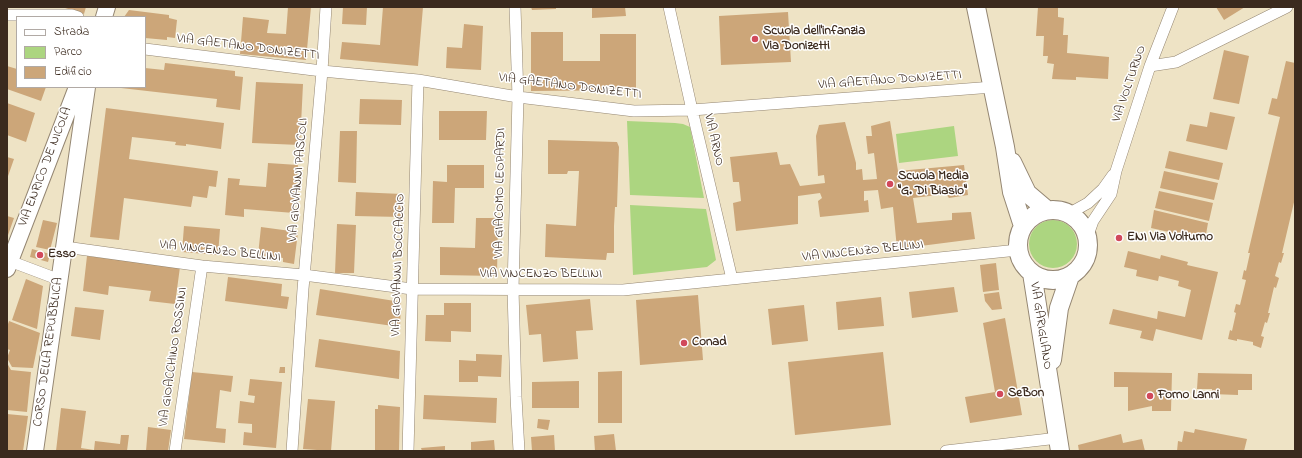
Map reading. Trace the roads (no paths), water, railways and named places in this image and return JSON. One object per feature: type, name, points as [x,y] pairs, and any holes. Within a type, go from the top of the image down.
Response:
[{"type":"main road","points":[[976,7],[1005,147],[1012,192],[1023,226]]},
{"type":"main road","points":[[988,7],[993,87]]},
{"type":"main road","name":"VIA ENRICO DE NICOLA","points":[[8,264],[77,88]]},
{"type":"main road","name":"CORSO DELLA REPUBBLICA","points":[[35,451],[87,88]]},
{"type":"main road","points":[[61,129],[81,133]]},
{"type":"main road","points":[[1005,147],[1028,193],[1047,210]]},
{"type":"main road","points":[[1018,250],[1019,238],[1023,226],[1033,215],[1047,210],[1059,209],[1070,213],[1081,222],[1088,235]]},
{"type":"main road","name":"VIA GARIGLIANO","points":[[1018,250],[1023,263],[1032,273],[1044,279],[1057,280],[1077,272],[1086,259],[1088,251],[1088,235]]},
{"type":"main road","name":"VIA GARIGLIANO","points":[[1032,273],[1059,445]]},
{"type":"main road","name":"VIA GARIGLIANO","points":[[1049,378],[1059,308],[1070,276]]},
{"type":"street","name":"VIA GIOVANNI PASCOLI","points":[[292,451],[304,275],[322,71],[326,7]]},
{"type":"street","name":"VIA GIACOMO LEOPARDI","points":[[515,7],[518,97],[513,289],[516,397],[520,451]]},
{"type":"street","name":"VIA ARNO","points":[[669,7],[732,279]]},
{"type":"street","name":"VIA VOLTURNO","points":[[1088,235],[1093,221],[1112,194],[1116,171],[1150,66],[1173,7]]},
{"type":"street","points":[[1150,66],[1176,62],[1287,7]]},
{"type":"street","points":[[7,15],[75,16]]},
{"type":"street","name":"VIA GAETANO DONIZETTI","points":[[146,49],[322,71],[418,80],[518,97],[634,110],[692,110],[993,87]]},
{"type":"street","name":"VIA GIOVANNI BOCCACCIO","points":[[408,451],[418,80]]},
{"type":"street","name":"VIA VOLTURNO","points":[[1070,213],[1088,202],[1103,190],[1116,171]]},
{"type":"street","name":"VIA VINCENZO BELLINI","points":[[64,246],[202,266],[304,275],[412,289],[623,290],[1018,250]]},
{"type":"street","points":[[8,264],[60,280]]},
{"type":"street","name":"VIA GIOACCHINO ROSSINI","points":[[175,451],[202,266]]},
{"type":"street","points":[[946,451],[1059,445]]},
{"type":"place","name":"Scuola dell'infanzia Via Donizetti","points":[[755,39]]},
{"type":"place","name":"Scuola Media \"G. Di Biasio\"","points":[[890,184]]},
{"type":"place","name":"ENI Via Volturno","points":[[1119,238]]},
{"type":"place","name":"Esso","points":[[40,255]]},
{"type":"place","name":"Conad","points":[[684,343]]},
{"type":"place","name":"SeBon","points":[[1000,394]]},
{"type":"place","name":"Forno Lanni","points":[[1150,396]]}]
